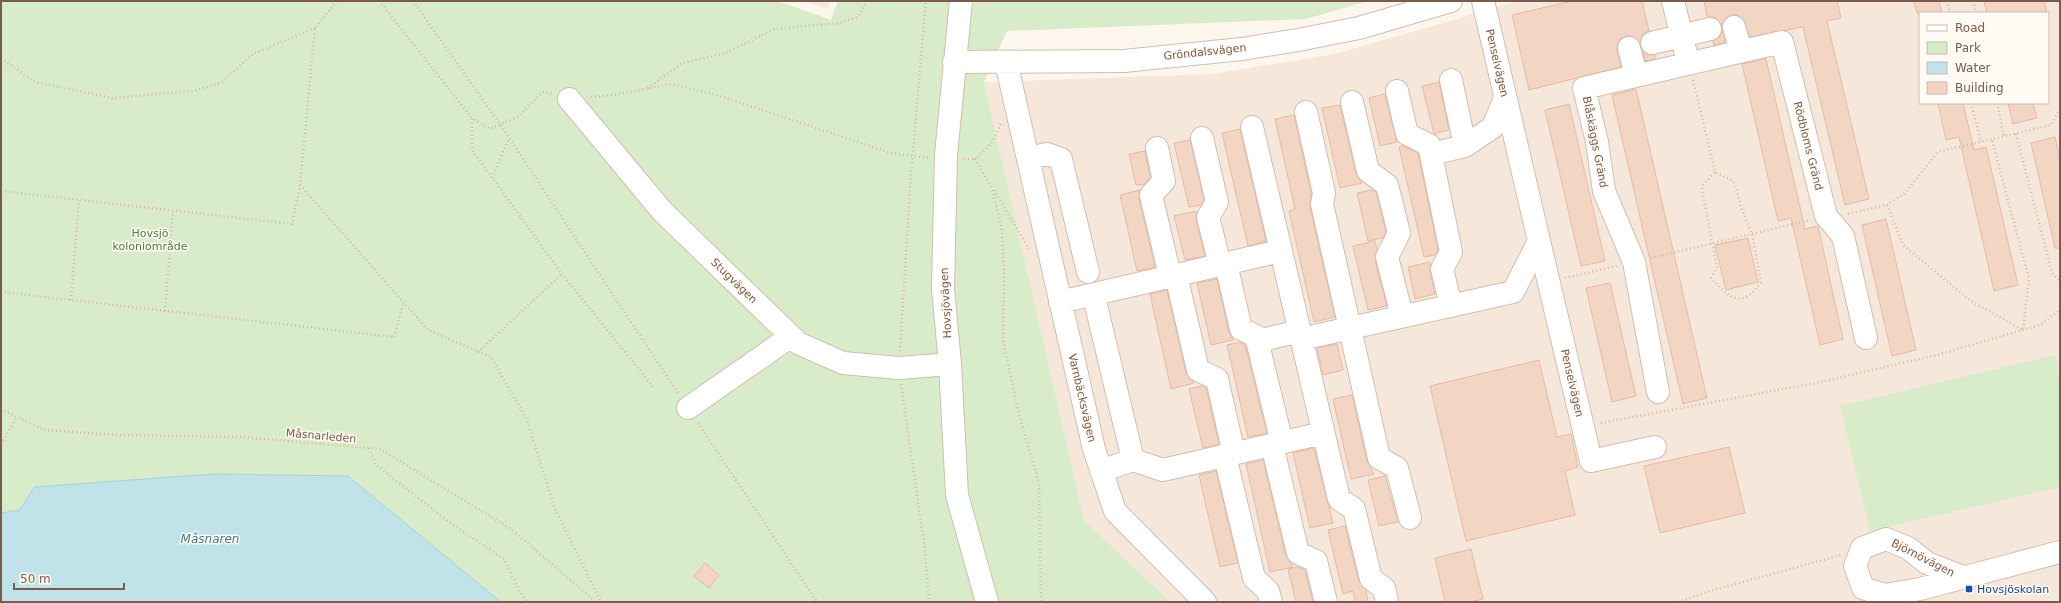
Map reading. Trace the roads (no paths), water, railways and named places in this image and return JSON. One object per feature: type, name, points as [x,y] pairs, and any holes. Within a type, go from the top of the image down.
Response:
[{"type":"street","name":"Hovsjövägen","points":[[961,1],[946,155],[943,289],[950,364],[957,495],[987,602]]},
{"type":"street","name":"Gröndalsvägen","points":[[954,62],[1124,61],[1242,48],[1298,40],[1359,28],[1452,1]]},
{"type":"street","name":"Penselvägen","points":[[1483,1],[1538,241],[1591,461],[1655,447]]},
{"type":"street","points":[[1673,1],[1688,62]]},
{"type":"street","points":[[1734,27],[1740,51]]},
{"type":"street","points":[[1652,43],[1710,29]]},
{"type":"street","name":"Rödbloms Gränd","points":[[1688,62],[1782,42],[1826,216],[1843,236],[1866,338]]},
{"type":"street","points":[[1629,48],[1636,75]]},
{"type":"street","name":"Varnbäcksvägen","points":[[1006,62],[1094,449],[1115,511],[1205,602]]},
{"type":"street","name":"Blåskäggs Gränd","points":[[1658,392],[1634,262],[1604,191],[1597,142],[1584,88],[1688,62]]},
{"type":"street","points":[[1451,80],[1466,146]]},
{"type":"street","points":[[1397,91],[1407,134],[1428,145],[1451,252],[1442,269],[1451,306]]},
{"type":"street","points":[[1430,154],[1466,146],[1492,127],[1505,98]]},
{"type":"street","name":"Stugvägen","points":[[569,99],[662,211],[790,337],[798,343],[843,363],[899,368],[950,364]]},
{"type":"street","points":[[1352,102],[1368,171],[1387,185],[1399,233],[1387,257],[1402,316]]},
{"type":"street","points":[[1306,112],[1324,193],[1322,204],[1379,458],[1397,468],[1410,518]]},
{"type":"street","points":[[1252,127],[1338,499],[1354,509],[1371,579],[1384,588],[1387,602]]},
{"type":"street","points":[[1202,138],[1217,202],[1208,217],[1241,328],[1256,336],[1258,341],[1298,553],[1316,561],[1326,602]]},
{"type":"street","points":[[1157,148],[1164,181],[1151,195],[1198,370],[1217,379],[1254,578],[1268,591],[1271,602]]},
{"type":"street","points":[[1028,158],[1047,154],[1061,159],[1088,272]]},
{"type":"street","points":[[1258,341],[1350,328],[1513,292],[1538,241]]},
{"type":"street","points":[[1060,302],[1280,251]]},
{"type":"street","points":[[1096,305],[1133,460]]},
{"type":"street","points":[[688,408],[790,337]]},
{"type":"street","points":[[1101,471],[1133,460],[1163,470],[1323,433]]},
{"type":"street","name":"Björnövägen","points":[[1963,578],[2060,552]]},
{"type":"water","name":"Måsnaren","points":[[214,474],[348,476],[501,602],[1,602],[1,513],[20,510],[34,487]]},
{"type":"place","name":"Hovsjöskolan","points":[[1969,589]]},
{"type":"park label","name":"Hovsjö koloniområde","points":[[150,239]]}]
